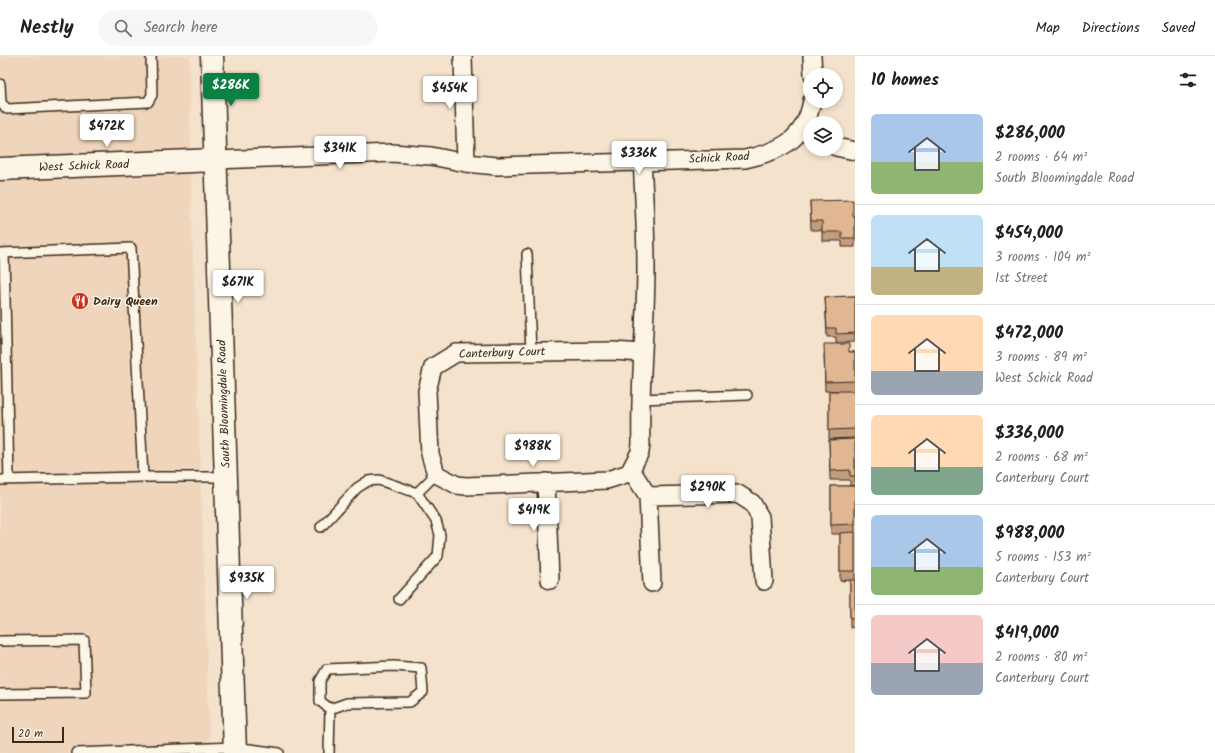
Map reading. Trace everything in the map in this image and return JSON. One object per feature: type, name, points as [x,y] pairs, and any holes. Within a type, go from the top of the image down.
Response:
[{"type":"main road","name":"South Bloomingdale Road","points":[[212,56],[235,750]]},
{"type":"main road","name":"West Schick Road","points":[[0,169],[216,160]]},
{"type":"street","points":[[463,56],[466,163]]},
{"type":"street","points":[[812,56],[813,68]]},
{"type":"street","name":"Schick Road","points":[[216,160],[392,153],[431,156],[466,163],[497,166],[642,160],[745,159],[767,154],[803,136]]},
{"type":"street","points":[[843,148],[855,151]]},
{"type":"street","points":[[436,474],[457,484],[466,486],[606,480],[629,473],[631,470],[640,452],[640,400],[646,267],[642,160]]},
{"type":"street","name":"Canterbury Court","points":[[436,474],[430,454],[427,391],[433,367],[456,353],[612,351],[643,353]]},
{"type":"street","points":[[631,470],[648,496],[652,582]]},
{"type":"street","points":[[546,482],[550,580]]},
{"type":"street","points":[[648,496],[738,494],[752,503],[760,517],[764,581]]},
{"type":"lane","points":[[0,84],[1,103],[7,109],[148,102],[152,95],[151,56]]},
{"type":"lane","points":[[143,477],[130,248],[2,253],[4,480],[226,477]]},
{"type":"lane","points":[[527,254],[532,352]]},
{"type":"lane","points":[[640,400],[747,395]]},
{"type":"lane","points":[[417,493],[436,474]]},
{"type":"lane","points":[[321,527],[357,488],[368,480],[379,480],[417,493],[436,521],[440,535],[438,556],[399,600]]},
{"type":"lane","points":[[0,641],[84,640],[86,693],[0,694]]},
{"type":"lane","points":[[394,666],[421,668],[423,692],[410,702],[347,703],[330,709],[320,701],[320,681],[327,669],[394,666]]},
{"type":"lane","points":[[329,753],[330,709]]},
{"type":"lane","points":[[76,753],[235,750],[279,753]]},
{"type":"shaded area","points":[[0,56],[189,56],[191,151],[0,161]]},
{"type":"shaded area","points":[[190,166],[210,753],[0,753],[0,177]]},
{"type":"building","points":[[853,200],[855,238],[842,238],[842,232],[822,232],[822,221],[811,221],[810,201]]},
{"type":"building","points":[[855,296],[855,333],[836,334],[836,328],[827,328],[825,297]]},
{"type":"building","points":[[824,344],[849,344],[849,352],[855,352],[855,381],[825,382]]},
{"type":"building","points":[[829,391],[855,391],[855,429],[829,430]]},
{"type":"building","points":[[855,439],[855,476],[850,476],[850,470],[830,471],[829,440]]},
{"type":"building","points":[[831,486],[855,486],[855,524],[831,525]]},
{"type":"building","points":[[855,532],[855,571],[840,571],[840,533]]},
{"type":"building","points":[[850,580],[855,580],[855,618],[850,618]]},
{"type":"place","name":"Dairy Queen","points":[[80,301]]}]
